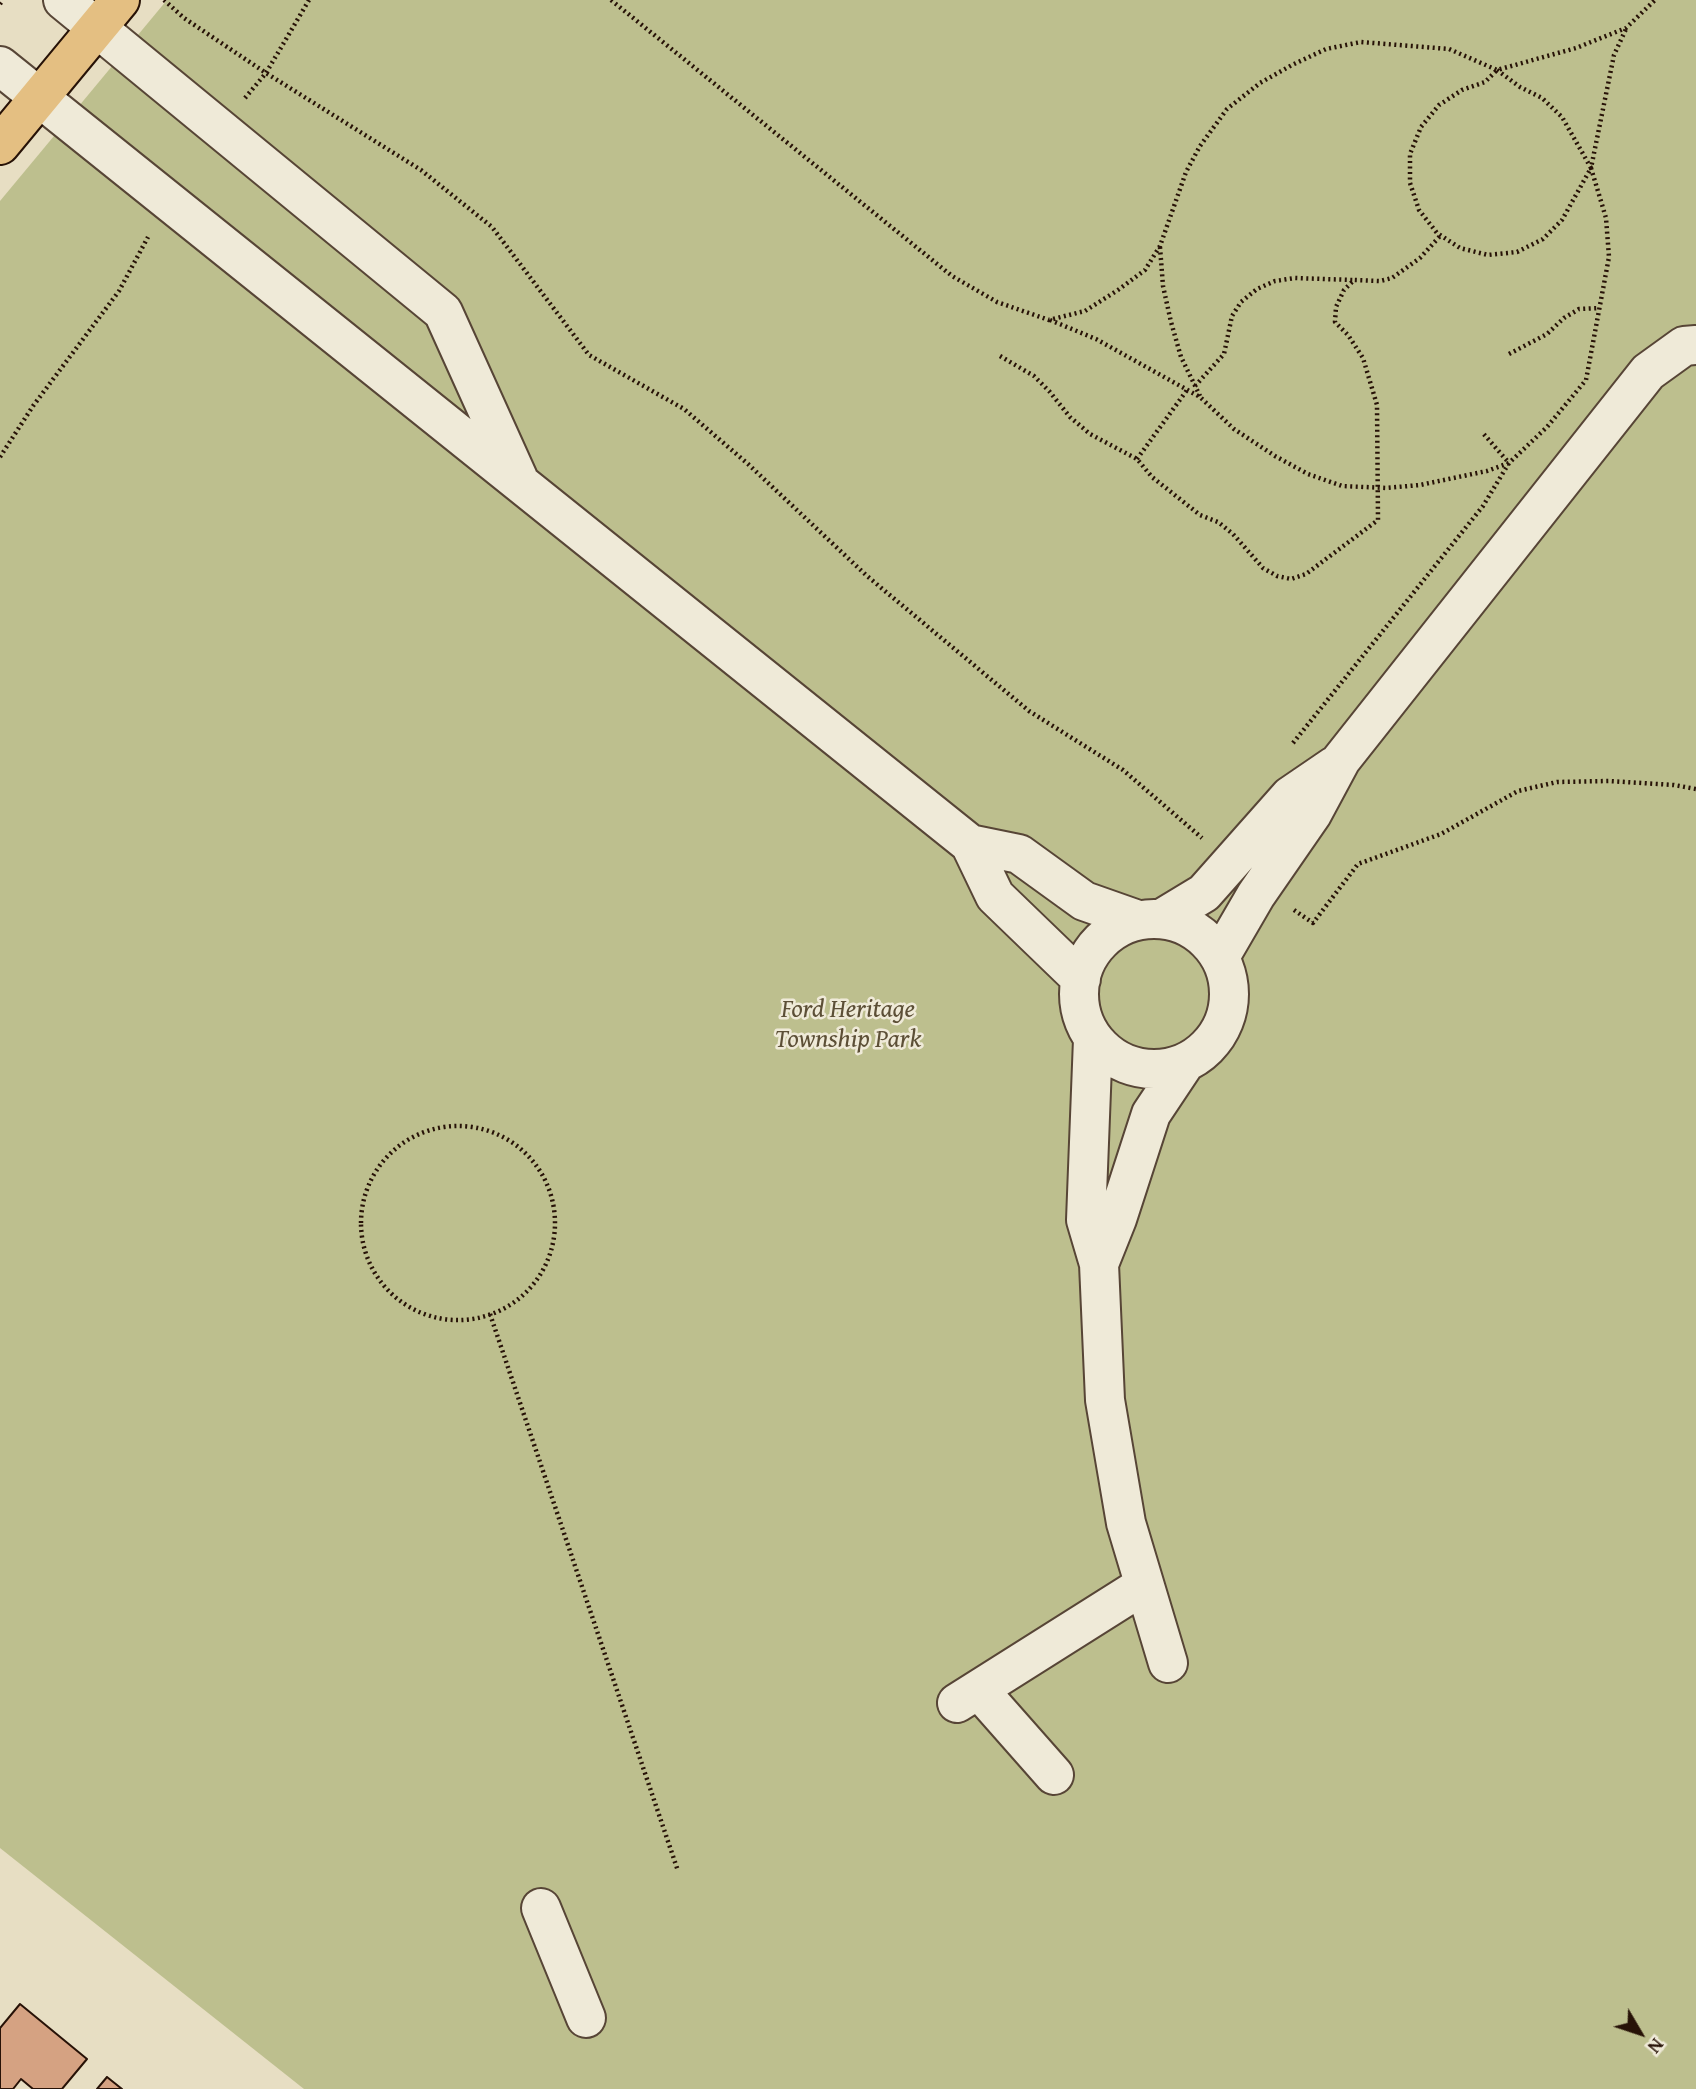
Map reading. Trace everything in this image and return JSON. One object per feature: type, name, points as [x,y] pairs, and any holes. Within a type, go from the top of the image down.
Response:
[{"type":"main road","points":[[0,145],[109,13]]},
{"type":"street","points":[[63,0],[109,13],[443,312],[520,482]]},
{"type":"street","points":[[0,66],[970,844],[995,895],[1081,979]]},
{"type":"street","points":[[1220,957],[1261,887],[1312,814],[1341,760],[1648,372],[1684,346],[1696,345]]},
{"type":"street","points":[[970,844],[1019,854],[1084,901],[1149,919],[1185,925],[1205,938],[1220,957],[1228,980],[1229,1004],[1222,1028],[1206,1049],[1185,1063],[1160,1069],[1135,1067],[1112,1057],[1093,1040],[1082,1017],[1078,992],[1084,967],[1097,945],[1115,929],[1149,919],[1204,893],[1290,796],[1341,760]]},
{"type":"street","points":[[1093,1040],[1086,1220],[1099,1264],[1105,1401],[1126,1523],[1168,1663]]},
{"type":"street","points":[[1099,1264],[1117,1219],[1151,1114],[1185,1063]]},
{"type":"street","points":[[1054,1775],[968,1696],[1144,1586]]},
{"type":"street","points":[[541,1908],[586,2018]]},
{"type":"path","points":[[164,0],[184,19],[256,67],[421,170],[492,227],[589,355],[684,410],[748,464],[867,576],[1029,711],[1123,769],[1232,862]]},
{"type":"path","points":[[611,0],[951,276],[997,302],[1096,339],[1188,390],[1200,397],[1234,429],[1308,474],[1342,486],[1420,485],[1487,471],[1509,463]]},
{"type":"path","points":[[1626,28],[1576,48],[1497,70],[1485,82],[1462,90],[1438,105],[1421,127],[1410,154],[1410,183],[1419,210],[1441,235],[1460,248],[1488,255],[1517,252],[1543,239],[1562,220],[1591,168],[1614,54],[1626,28],[1655,0]]},
{"type":"path","points":[[1049,320],[1084,311],[1145,270],[1160,246],[1186,172],[1200,146],[1227,109],[1261,83],[1326,49],[1361,42],[1449,49],[1497,70],[1520,87],[1542,98],[1562,117],[1591,168],[1606,218],[1609,257],[1586,380],[1547,427],[1509,463],[1483,506],[1287,751]]},
{"type":"path","points":[[1195,386],[1224,354],[1232,316],[1241,302],[1257,289],[1275,281],[1295,278],[1380,281],[1392,278],[1420,258],[1441,235]]},
{"type":"path","points":[[1160,246],[1163,286],[1171,322],[1181,357],[1200,397]]},
{"type":"path","points":[[1000,356],[1034,376],[1070,417],[1090,434],[1137,459],[1152,477],[1200,515],[1218,522],[1233,534],[1263,568],[1277,576],[1291,579],[1306,574],[1378,520],[1377,405],[1372,381],[1363,358],[1348,335],[1335,322],[1336,307],[1344,290],[1354,280]]},
{"type":"path","points":[[1508,354],[1547,334],[1564,318],[1579,309],[1599,308]]},
{"type":"path","points":[[1137,459],[1188,390]]},
{"type":"path","points":[[1482,432],[1509,463]]},
{"type":"path","points":[[1261,887],[1313,923],[1358,864],[1441,834],[1518,791],[1557,782],[1609,781],[1696,789]]},
{"type":"path","points":[[443,1127],[477,1127],[505,1138],[529,1156],[547,1182],[555,1211],[555,1242],[544,1271],[525,1295],[499,1312],[490,1314],[469,1320],[439,1319],[407,1307],[382,1284],[365,1255],[361,1222],[367,1188],[385,1160],[411,1138],[443,1127]]},
{"type":"path","points":[[490,1314],[678,1871]]},
{"type":"green space","name":"Ford Heritage Township Park","points":[[167,0],[1696,0],[1696,2089],[304,2089],[0,1848],[0,201]]},
{"type":"building","points":[[20,2004],[87,2059],[62,2089],[33,2089],[21,2079],[13,2089],[0,2089],[0,2028]]},
{"type":"building","points":[[107,2077],[122,2089],[97,2089]]}]
